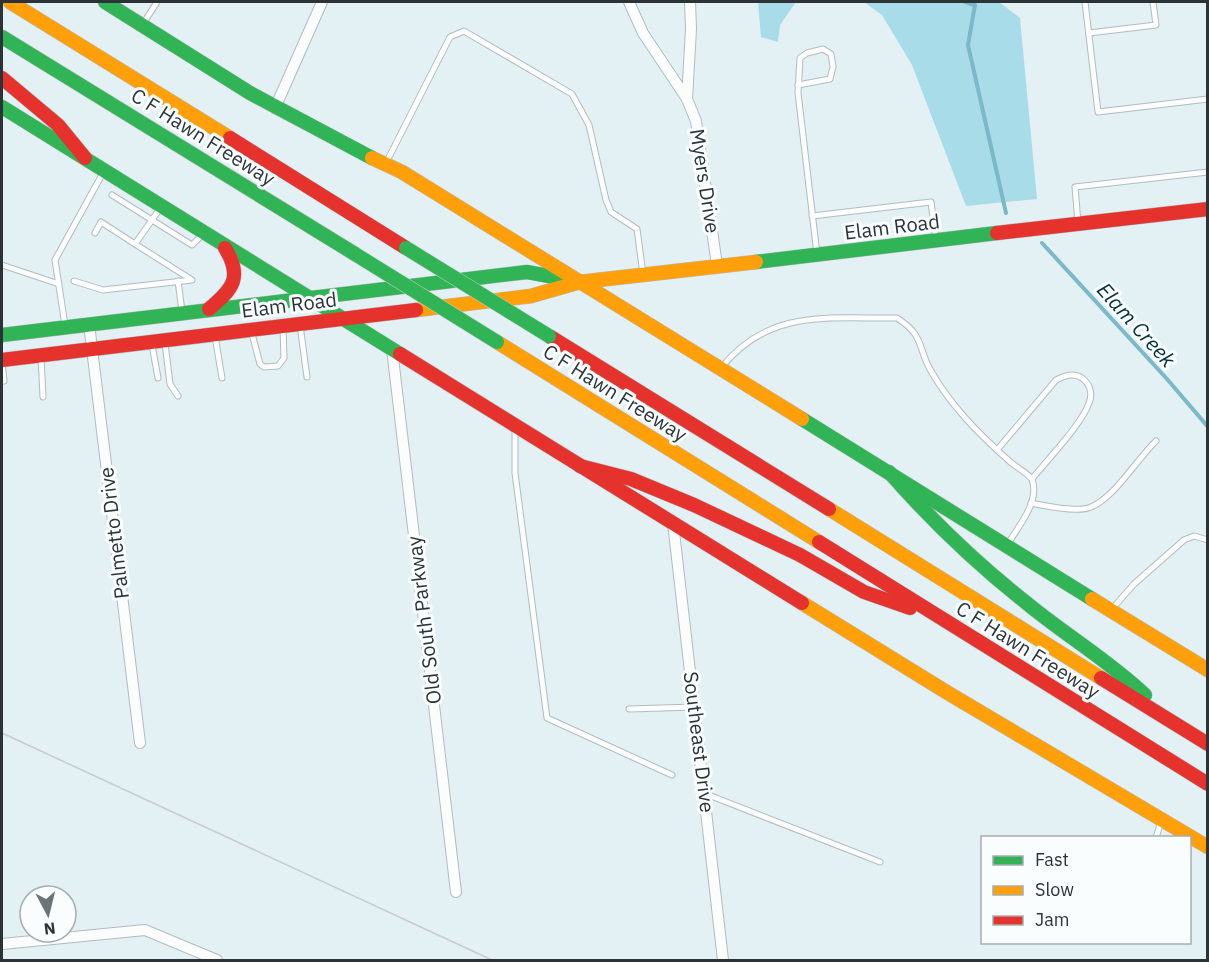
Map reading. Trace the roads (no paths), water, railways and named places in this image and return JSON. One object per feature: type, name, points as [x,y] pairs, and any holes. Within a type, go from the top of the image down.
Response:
[{"type":"main road","name":"C F Hawn Freeway","points":[[10,2],[1208,744]]},
{"type":"main road","points":[[105,2],[276,108],[346,147],[402,172],[1208,670]]},
{"type":"main road","name":"C F Hawn Freeway","points":[[2,37],[1208,784]]},
{"type":"main road","points":[[2,78],[58,125],[85,158]]},
{"type":"main road","points":[[2,107],[948,693],[1189,836]]},
{"type":"main road","name":"Elam Road","points":[[2,360],[531,296],[580,282],[643,274],[1208,209]]},
{"type":"main road","points":[[208,310],[227,295],[235,277],[236,265],[222,243]]},
{"type":"main road","name":"Elam Road","points":[[2,335],[527,272],[580,282]]},
{"type":"main road","points":[[580,466],[631,479],[694,505],[800,555],[864,591],[942,619]]},
{"type":"main road","points":[[890,472],[943,533],[983,570],[1125,676],[1172,722]]},
{"type":"main road","points":[[1191,837],[1208,847]]},
{"type":"street","points":[[276,108],[322,2]]},
{"type":"street","points":[[629,2],[643,33],[687,99]]},
{"type":"street","points":[[687,99],[691,28],[690,2]]},
{"type":"street","name":"Myers Drive","points":[[687,99],[696,121],[717,265]]},
{"type":"street","name":"Palmetto Drive","points":[[89,324],[140,743]]},
{"type":"street","name":"Old South Parkway","points":[[392,349],[456,892]]},
{"type":"street","name":"Southeast Drive","points":[[673,523],[706,794],[723,960]]},
{"type":"street","points":[[2,944],[146,930],[217,960]]},
{"type":"lane","points":[[142,25],[157,2]]},
{"type":"lane","points":[[1085,2],[1098,112],[1208,99]]},
{"type":"lane","points":[[1089,33],[1156,25],[1153,2]]},
{"type":"lane","points":[[386,164],[450,38],[464,31],[572,94],[590,125],[606,200],[611,212],[637,229],[643,274]]},
{"type":"lane","points":[[798,84],[830,79],[833,67],[831,54],[823,49],[814,50],[800,58],[798,84],[818,255]]},
{"type":"lane","points":[[65,327],[55,260],[105,170]]},
{"type":"lane","points":[[1079,224],[1075,187],[1208,172]]},
{"type":"lane","points":[[112,195],[192,245],[204,232]]},
{"type":"lane","points":[[812,216],[931,202],[936,242]]},
{"type":"lane","points":[[135,244],[162,206]]},
{"type":"lane","points":[[74,281],[103,290],[192,280],[101,222],[95,233]]},
{"type":"lane","points":[[2,265],[59,284]]},
{"type":"lane","points":[[178,282],[182,313]]},
{"type":"lane","points":[[720,369],[736,350],[771,328],[793,320],[897,318],[909,326],[922,345],[925,359],[932,373],[967,421],[1032,479],[1036,490],[1007,546]]},
{"type":"lane","points":[[300,323],[307,377]]},
{"type":"lane","points":[[251,329],[260,364],[264,367],[278,366],[284,358],[282,325]]},
{"type":"lane","points":[[214,334],[222,378]]},
{"type":"lane","points":[[158,340],[158,378]]},
{"type":"lane","points":[[158,340],[170,384],[178,396]]},
{"type":"lane","points":[[40,355],[43,397]]},
{"type":"lane","points":[[2,360],[4,381],[2,381]]},
{"type":"lane","points":[[997,450],[1056,380],[1065,376],[1077,375],[1087,382],[1091,396],[1086,410],[1032,479]]},
{"type":"lane","points":[[515,425],[515,473],[547,718],[672,775]]},
{"type":"lane","points":[[1031,503],[1060,507],[1092,507],[1113,489],[1156,441]]},
{"type":"lane","points":[[1111,610],[1134,584],[1184,540],[1194,536],[1208,540]]},
{"type":"lane","points":[[629,709],[694,707]]},
{"type":"lane","points":[[706,794],[880,862]]},
{"type":"lane","points":[[1156,836],[1162,820]]},
{"type":"waterway","name":"Elam Creek","points":[[965,2],[975,5],[968,45],[1006,213]]},
{"type":"waterway","name":"Elam Creek","points":[[1042,243],[1208,427]]},
{"type":"tram line","points":[[2,733],[492,960]]}]
